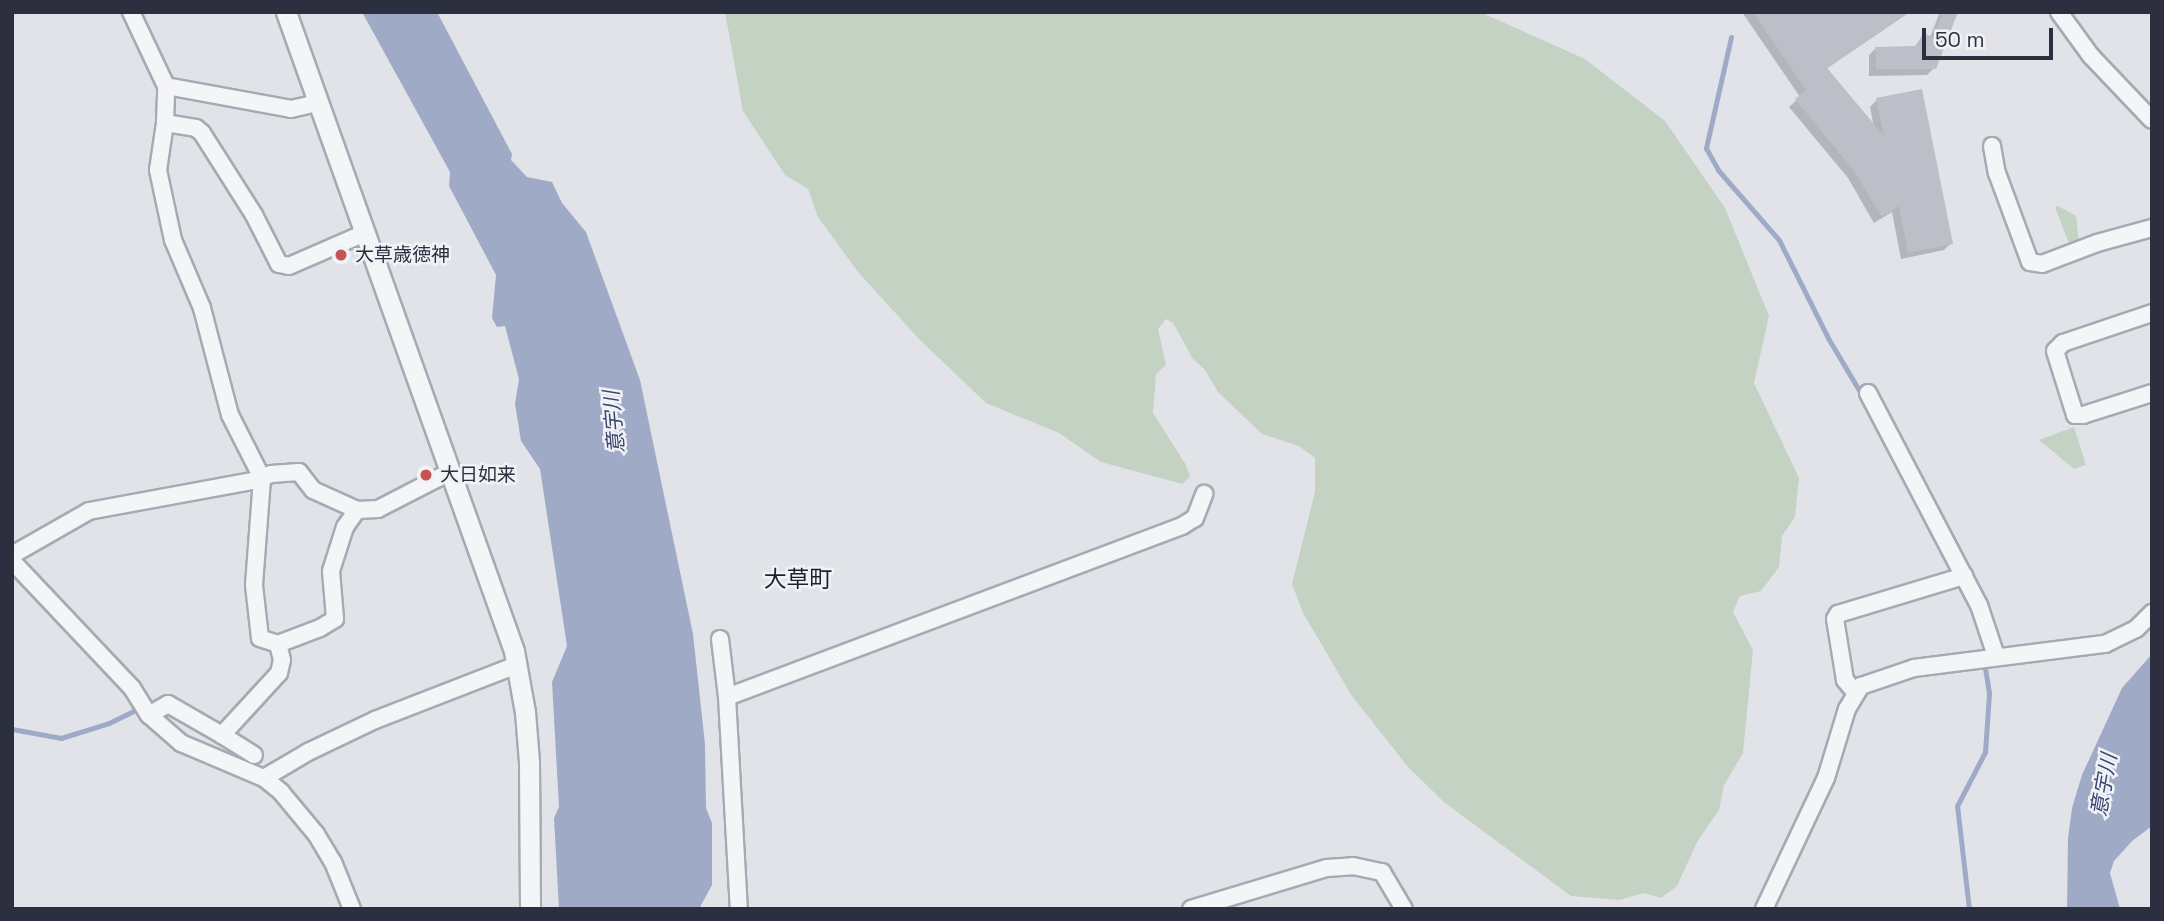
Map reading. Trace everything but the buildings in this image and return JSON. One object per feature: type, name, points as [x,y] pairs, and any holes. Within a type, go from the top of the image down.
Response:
[{"type":"street","points":[[131,12],[166,86],[165,123],[158,170],[173,240],[202,308],[230,415],[262,478],[254,585],[260,638],[278,644],[335,620],[331,571],[345,527],[356,510]]},
{"type":"street","points":[[286,12],[517,665],[526,712],[529,762],[530,909]]},
{"type":"street","points":[[2059,12],[2091,55],[2152,120]]},
{"type":"street","points":[[166,86],[291,109],[318,103]]},
{"type":"street","points":[[165,123],[196,128],[202,133],[254,215],[279,264],[289,266],[365,233]]},
{"type":"street","points":[[1992,146],[1997,173],[2030,262],[2042,264],[2097,243],[2152,228]]},
{"type":"street","points":[[2152,313],[2063,344],[2057,348],[2056,355],[2075,415],[2083,415],[2152,393]]},
{"type":"street","points":[[1868,393],[1959,578],[1986,621],[1996,656]]},
{"type":"street","points":[[12,555],[89,510],[262,478],[271,474],[299,472],[313,490],[356,510],[378,509],[450,472]]},
{"type":"street","points":[[727,697],[1182,526],[1195,519],[1204,494]]},
{"type":"street","points":[[12,561],[132,688],[149,715],[181,743],[264,778],[281,792],[316,834],[333,862],[352,909]]},
{"type":"street","points":[[1856,692],[1845,680],[1835,619],[1838,614],[1959,578]]},
{"type":"street","points":[[1764,909],[1826,778],[1847,709],[1856,692],[1869,681],[1914,668],[1996,656],[2105,645],[2136,629],[2152,613]]},
{"type":"street","points":[[720,639],[727,697],[739,909]]},
{"type":"street","points":[[222,735],[279,673],[282,660],[278,644]]},
{"type":"street","points":[[264,778],[308,752],[375,720],[517,665]]},
{"type":"street","points":[[149,715],[168,704],[254,755]]},
{"type":"street","points":[[1191,909],[1327,868],[1353,866],[1382,872],[1404,909]]},
{"type":"green space","points":[[725,12],[1480,12],[1585,59],[1665,121],[1725,208],[1769,316],[1754,383],[1799,478],[1795,517],[1782,536],[1779,567],[1761,591],[1740,596],[1733,612],[1753,650],[1743,753],[1724,785],[1719,810],[1697,842],[1677,886],[1661,898],[1644,893],[1619,900],[1571,896],[1445,803],[1408,767],[1352,696],[1303,613],[1292,584],[1315,492],[1315,458],[1299,446],[1262,434],[1218,392],[1205,370],[1193,359],[1173,323],[1166,319],[1158,329],[1166,365],[1156,374],[1153,413],[1186,465],[1190,477],[1182,484],[1101,462],[1059,433],[986,403],[920,340],[858,272],[818,217],[808,189],[785,175],[743,111]]},
{"type":"green space","points":[[2058,206],[2076,216],[2079,243],[2070,246],[2055,207]]},
{"type":"green space","points":[[2074,427],[2086,465],[2074,469],[2039,440]]},
{"type":"water","name":"意宇川","points":[[362,12],[437,12],[512,154],[511,160],[527,177],[552,182],[562,203],[586,232],[640,380],[693,634],[705,744],[706,808],[712,823],[712,885],[699,909],[559,909],[554,818],[559,807],[552,682],[567,646],[540,469],[521,441],[515,404],[519,379],[505,326],[497,327],[492,318],[496,275],[449,186],[450,172]]},
{"type":"water","name":"意宇川","points":[[2152,654],[2152,826],[2132,841],[2114,861],[2110,873],[2120,909],[2067,909],[2068,838],[2072,808],[2082,775],[2122,688]]},
{"type":"waterway","points":[[1731,37],[1706,148],[1718,170],[1779,240],[1828,338],[1863,397]]},
{"type":"waterway","points":[[1964,592],[1977,621]]},
{"type":"waterway","points":[[1980,631],[1984,645]]},
{"type":"waterway","points":[[1969,909],[1957,806],[1985,752],[1989,693],[1985,668]]},
{"type":"waterway","points":[[12,729],[61,738],[109,723],[136,710]]},
{"type":"place","name":"大草歳徳神","points":[[341,255]]},
{"type":"place","name":"大日如来","points":[[426,475]]},
{"type":"district","name":"大草町","points":[[798,579]]}]
